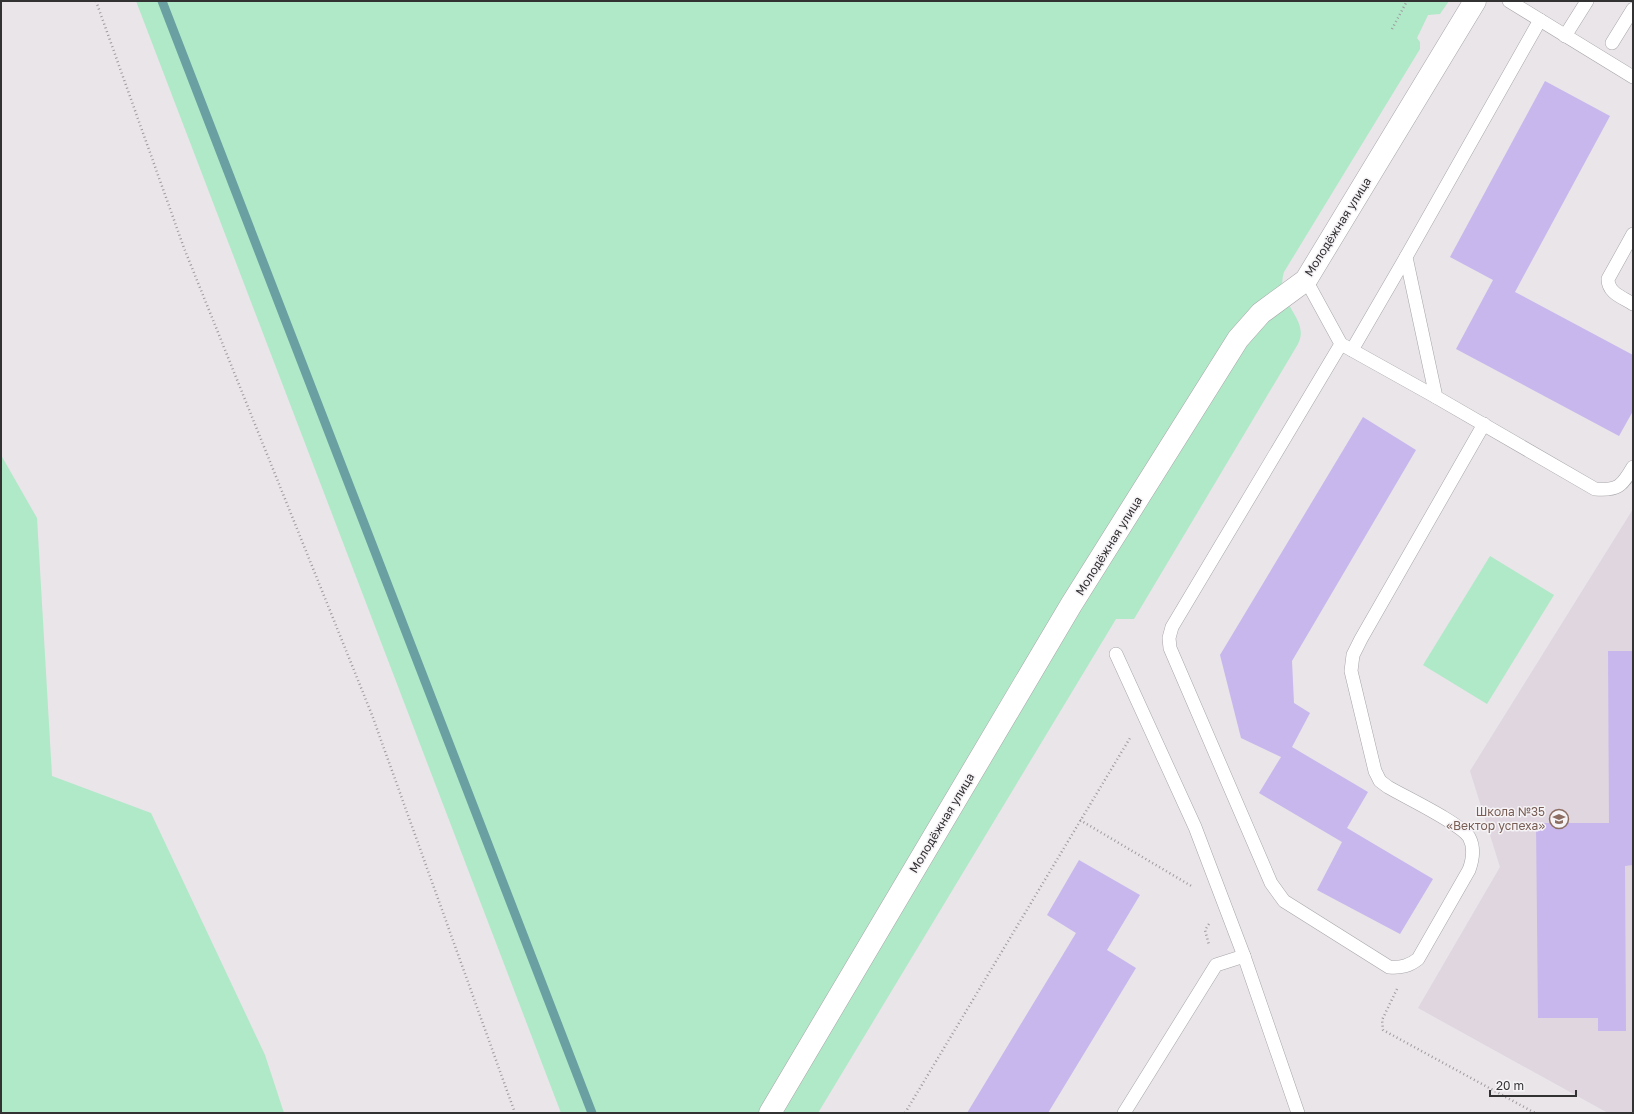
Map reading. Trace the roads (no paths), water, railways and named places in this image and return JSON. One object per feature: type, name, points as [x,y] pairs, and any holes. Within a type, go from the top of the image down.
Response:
[{"type":"street","name":"Молодёжная улица","points":[[770,1113],[1071,605],[1238,339],[1260,313],[1306,280],[1475,1]]},
{"type":"lane","points":[[1508,1],[1633,78]]},
{"type":"lane","points":[[1566,36],[1587,1]]},
{"type":"lane","points":[[1612,43],[1633,9]]},
{"type":"lane","points":[[1484,424],[1353,655],[1351,671],[1375,770],[1380,781],[1458,826],[1468,836],[1472,845],[1473,855],[1469,870],[1418,959],[1409,965],[1402,967],[1389,967],[1284,901],[1277,892],[1271,883],[1170,648],[1169,638],[1172,626],[1346,347],[1406,257],[1540,20]]},
{"type":"lane","points":[[1633,234],[1608,279],[1608,286],[1611,291],[1633,304]]},
{"type":"lane","points":[[1406,257],[1436,397]]},
{"type":"lane","points":[[1306,280],[1346,347],[1484,424],[1595,489],[1608,490],[1620,486],[1633,467]]},
{"type":"lane","points":[[1116,654],[1195,827],[1244,956],[1298,1113]]},
{"type":"lane","points":[[1124,1113],[1216,965],[1244,956]]},
{"type":"waterway","points":[[162,1],[592,1113]]},
{"type":"place","name":"Школа №35 «Вектор успеха»","points":[[1559,819]]}]
